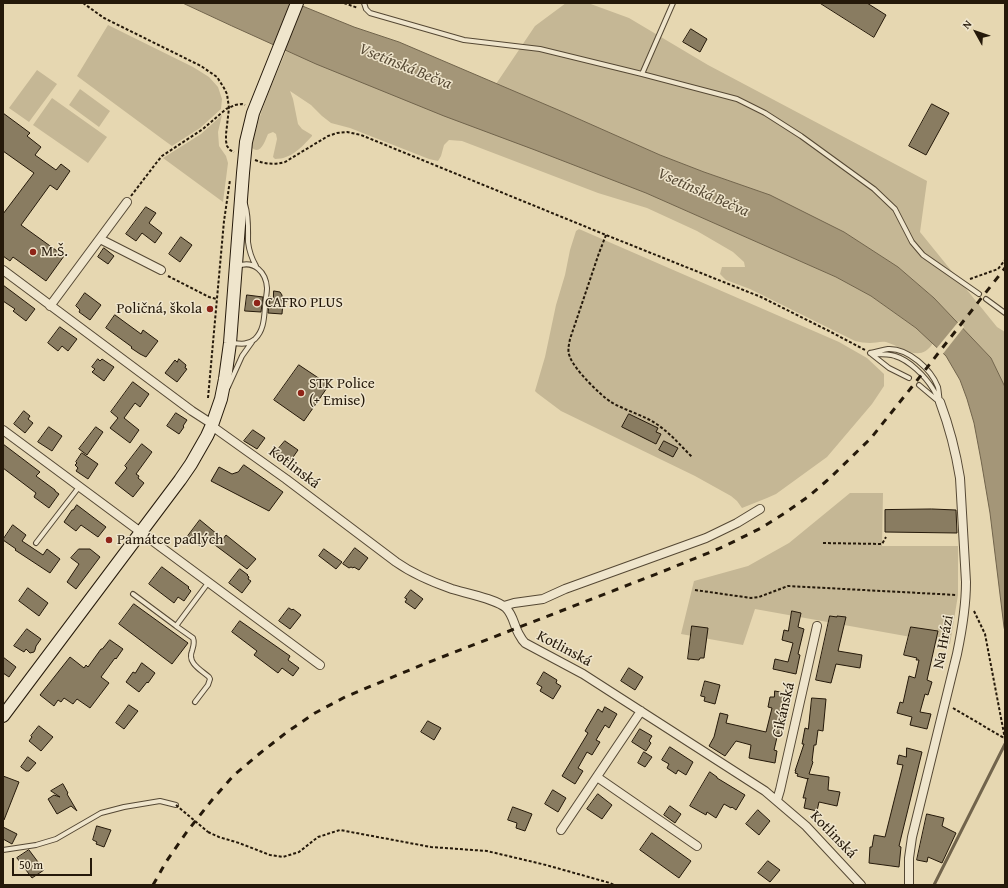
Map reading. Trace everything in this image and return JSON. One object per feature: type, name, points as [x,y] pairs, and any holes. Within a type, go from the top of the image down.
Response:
[{"type":"main road","points":[[3,716],[191,464],[209,422],[221,399],[230,343],[242,190],[240,155],[246,142],[253,113],[297,3]]},
{"type":"street","points":[[50,306],[127,202]]},
{"type":"street","points":[[100,239],[161,270]]},
{"type":"street","name":"Kotlinská","points":[[3,270],[406,569],[433,582],[494,601],[504,606],[512,615],[519,635],[525,643],[583,674],[765,791],[806,826],[861,885]]},
{"type":"street","name":"Na Hrázi","points":[[909,885],[909,858],[912,836],[962,630],[966,596],[958,463],[940,402]]},
{"type":"street","points":[[3,430],[320,665]]},
{"type":"street","points":[[504,606],[543,599],[565,589],[706,538],[737,523],[760,509]]},
{"type":"street","name":"Cikánská","points":[[777,800],[817,626]]},
{"type":"street","points":[[561,830],[640,711]]},
{"type":"street","points":[[597,777],[697,846]]},
{"type":"lane","points":[[364,3],[366,9],[370,13],[464,40],[540,49],[737,99],[765,113],[801,136],[874,189],[895,209],[912,242],[923,255],[979,294]]},
{"type":"lane","points":[[642,74],[673,3]]},
{"type":"lane","points":[[221,399],[231,383],[242,356],[260,333],[263,326],[267,287],[261,271],[252,259],[248,243],[248,218],[242,190]]},
{"type":"lane","points":[[236,266],[249,264],[256,266]]},
{"type":"lane","points":[[986,299],[1005,313]]},
{"type":"lane","points":[[230,343],[243,345],[255,339]]},
{"type":"lane","points":[[870,353],[888,349],[905,352],[914,358],[926,369],[934,380],[938,387],[940,402]]},
{"type":"lane","points":[[870,353],[889,368],[908,378]]},
{"type":"lane","points":[[870,353],[892,355],[906,361],[928,381],[940,402]]},
{"type":"lane","points":[[919,385],[940,402]]},
{"type":"lane","points":[[36,543],[79,486]]},
{"type":"lane","points":[[176,626],[208,582]]},
{"type":"lane","points":[[133,594],[193,638],[194,642],[190,654],[192,663],[210,679],[195,702]]},
{"type":"lane","points":[[3,850],[36,845],[56,839],[101,813],[124,807],[160,801],[176,805]]},
{"type":"path","points":[[83,3],[104,18],[211,72],[227,94],[229,108],[226,134],[227,146],[230,150],[240,155],[262,162],[277,164],[285,162],[328,136],[347,132],[361,135],[761,297],[870,353]]},
{"type":"path","points":[[127,202],[162,156],[203,129],[229,108],[242,104],[248,106]]},
{"type":"path","points":[[209,422],[208,405],[224,221],[230,179]]},
{"type":"path","points":[[606,235],[570,339],[568,348],[569,356],[572,363],[601,394],[612,402],[658,425],[692,457]]},
{"type":"path","points":[[961,282],[998,269],[1005,260]]},
{"type":"path","points":[[161,270],[164,275],[209,297],[218,299]]},
{"type":"path","points":[[823,543],[882,544],[886,538]]},
{"type":"path","points":[[694,590],[751,598],[758,597],[788,586],[966,596],[985,634],[1004,738]]},
{"type":"path","points":[[944,705],[954,708],[1004,738]]},
{"type":"path","points":[[176,805],[208,832],[218,837],[270,855],[283,857],[298,852],[318,837],[340,830],[431,847],[487,851],[546,865],[614,885]]},
{"type":"shaded area","points":[[566,3],[588,3],[629,18],[708,65],[927,181],[920,232],[997,327],[1005,332],[1005,387],[991,358],[934,298],[898,267],[844,232],[770,195],[660,155],[496,84],[535,26]]},
{"type":"shaded area","points":[[108,25],[193,67],[209,77],[218,87],[222,99],[221,109],[200,128],[172,146],[77,76]]},
{"type":"shaded area","points":[[286,51],[646,193],[836,277],[871,296],[916,328],[933,343],[928,349],[917,353],[886,342],[868,343],[855,341],[750,289],[726,280],[720,274],[722,267],[745,267],[744,262],[733,252],[697,231],[647,208],[598,193],[462,141],[449,140],[444,145],[438,161],[429,159],[350,128],[331,123],[311,105],[290,91],[298,124],[312,136],[300,149],[281,159],[275,159],[273,157],[277,139],[276,134],[273,132],[268,134],[264,143],[258,150],[255,150],[252,148],[258,123],[271,86]]},
{"type":"shaded area","points":[[37,70],[57,84],[29,122],[9,108]]},
{"type":"shaded area","points":[[80,89],[110,111],[99,127],[69,105]]},
{"type":"shaded area","points":[[52,98],[107,137],[88,163],[33,125]]},
{"type":"shaded area","points":[[222,115],[218,132],[219,146],[226,156],[228,163],[223,202],[163,158],[201,134]]},
{"type":"shaded area","points":[[579,229],[839,342],[867,358],[884,374],[884,386],[872,404],[827,457],[776,494],[742,508],[731,496],[695,476],[561,411],[535,391],[545,357],[570,250],[576,231]]},
{"type":"shaded area","points":[[850,493],[883,493],[882,546],[958,546],[958,595],[950,644],[755,609],[743,645],[681,634],[694,581],[748,566],[789,543]]},
{"type":"water","name":"Vsetínská Bečva","points":[[183,3],[295,3],[354,27],[399,42],[660,155],[770,195],[844,232],[898,267],[934,298],[991,358],[1005,387],[1005,632],[990,513],[974,423],[967,399],[960,380],[946,356],[916,328],[871,296],[836,277],[646,193],[444,116],[316,64]]},
{"type":"pier","points":[[959,321],[964,327],[942,355],[936,349]]},
{"type":"building","points":[[820,3],[867,3],[886,15],[874,37]]},
{"type":"building","points":[[691,29],[707,39],[700,52],[683,42]]},
{"type":"building","points":[[932,104],[949,113],[926,155],[909,146]]},
{"type":"building","points":[[3,113],[30,133],[27,136],[41,147],[35,155],[56,170],[61,164],[70,171],[57,190],[50,185],[21,225],[64,256],[46,281],[13,257],[10,261],[3,256],[3,214],[34,173],[3,151]]},
{"type":"building","points":[[146,207],[156,213],[149,223],[162,233],[155,243],[142,233],[136,241],[126,234]]},
{"type":"building","points":[[181,237],[192,245],[180,262],[169,254]]},
{"type":"building","points":[[104,248],[114,256],[108,264],[98,257]]},
{"type":"building","points":[[3,285],[35,309],[26,321],[13,311],[15,309],[3,301]]},
{"type":"building","points":[[274,291],[280,292],[282,295],[282,314],[268,313],[270,297],[273,298]]},
{"type":"building","points":[[85,293],[101,305],[90,320],[79,312],[80,310],[76,306]]},
{"type":"building","points":[[247,295],[263,297],[261,312],[245,311]]},
{"type":"building","points":[[115,315],[141,334],[143,330],[158,341],[146,357],[131,348],[132,347],[106,328]]},
{"type":"building","points":[[60,327],[77,339],[68,351],[62,346],[58,351],[48,343]]},
{"type":"building","points":[[98,359],[100,361],[102,359],[114,367],[104,381],[92,372],[95,369],[92,367]]},
{"type":"building","points":[[179,359],[186,365],[185,368],[187,369],[177,382],[165,373],[175,360],[177,362]]},
{"type":"building","name":"STK Police (+ Emise)","points":[[299,365],[329,385],[304,421],[274,400]]},
{"type":"building","points":[[133,382],[149,394],[140,407],[135,403],[124,418],[139,430],[130,443],[110,428],[118,418],[111,412]]},
{"type":"building","points":[[24,411],[30,416],[28,419],[33,423],[25,433],[14,424]]},
{"type":"building","points":[[176,413],[187,420],[179,434],[167,426]]},
{"type":"building","points":[[629,414],[658,428],[656,432],[661,434],[656,444],[622,427]]},
{"type":"building","points":[[49,427],[62,436],[52,451],[38,442]]},
{"type":"building","points":[[96,427],[103,432],[87,455],[79,449]]},
{"type":"building","points":[[253,430],[265,438],[257,449],[244,441]]},
{"type":"building","points":[[285,441],[298,450],[289,463],[275,453]]},
{"type":"building","points":[[664,441],[678,448],[673,457],[659,450]]},
{"type":"building","points":[[3,444],[40,472],[36,476],[59,494],[49,508],[34,497],[36,493],[3,468]]},
{"type":"building","points":[[142,444],[152,452],[136,474],[144,483],[133,497],[115,483],[127,468],[125,466]]},
{"type":"building","points":[[82,453],[98,464],[88,479],[76,471],[78,468],[75,465],[77,463],[76,462]]},
{"type":"building","points":[[244,465],[283,492],[269,511],[211,481],[219,467],[232,474],[238,472]]},
{"type":"building","points":[[77,505],[106,527],[98,537],[81,525],[76,531],[64,522]]},
{"type":"building","points":[[885,510],[956,510],[957,533],[885,532]]},
{"type":"building","points":[[200,520],[223,539],[226,535],[256,559],[247,569],[207,539],[201,547],[188,536]]},
{"type":"building","points":[[13,525],[26,535],[22,541],[43,555],[47,549],[60,559],[50,573],[15,550],[16,549],[3,540]]},
{"type":"building","points":[[355,548],[368,558],[359,570],[354,567],[349,568],[343,564]]},
{"type":"building","points":[[79,549],[90,549],[100,557],[76,589],[67,582],[79,564],[71,558]]},
{"type":"building","points":[[324,549],[342,562],[336,569],[319,556]]},
{"type":"building","points":[[162,567],[189,587],[188,588],[191,591],[184,601],[178,597],[174,603],[149,584]]},
{"type":"building","points":[[240,569],[248,575],[248,579],[251,581],[242,593],[229,583]]},
{"type":"building","points":[[28,588],[48,603],[39,616],[19,601]]},
{"type":"building","points":[[411,590],[423,599],[415,609],[405,602],[407,599],[405,598]]},
{"type":"building","points":[[134,604],[188,643],[172,664],[119,624]]},
{"type":"building","points":[[289,608],[301,615],[290,629],[279,621]]},
{"type":"building","points":[[792,611],[801,613],[798,627],[804,629],[798,654],[800,655],[796,674],[773,669],[775,659],[788,662],[793,643],[782,640],[784,630],[788,631]]},
{"type":"building","points":[[830,616],[846,617],[838,651],[862,655],[860,668],[836,664],[831,683],[816,680]]},
{"type":"building","points":[[240,621],[290,656],[288,660],[299,668],[293,676],[282,668],[278,673],[254,655],[257,651],[232,632]]},
{"type":"building","points":[[692,626],[708,628],[704,658],[700,658],[699,660],[688,659]]},
{"type":"building","points":[[911,627],[938,631],[927,680],[932,682],[928,695],[925,694],[920,712],[931,714],[927,729],[910,725],[912,717],[897,713],[900,702],[903,703],[909,676],[915,678],[919,660],[916,660],[917,658],[904,655]]},
{"type":"building","points":[[27,629],[41,639],[34,652],[30,653],[26,649],[24,652],[14,646]]},
{"type":"building","points":[[110,640],[123,649],[101,677],[109,683],[90,708],[77,699],[73,704],[64,698],[61,702],[58,700],[54,706],[40,695],[70,657],[84,668],[86,665],[88,667],[101,649]]},
{"type":"building","points":[[3,657],[16,667],[9,677],[3,673]]},
{"type":"building","points":[[142,663],[155,673],[139,692],[126,682]]},
{"type":"building","points":[[629,668],[643,677],[635,690],[621,681]]},
{"type":"building","points":[[544,672],[557,680],[556,683],[561,686],[553,699],[540,691],[542,687],[537,684]]},
{"type":"building","points":[[705,681],[720,685],[715,704],[704,701],[705,697],[701,696]]},
{"type":"building","points":[[775,691],[790,694],[781,734],[778,733],[774,750],[777,751],[775,763],[749,758],[751,745],[736,741],[725,756],[709,746],[714,737],[720,713],[728,715],[726,723],[766,732],[772,708],[768,707],[770,697],[774,697]]},
{"type":"building","points":[[812,698],[826,699],[823,731],[818,730],[816,745],[814,745],[813,762],[809,774],[829,777],[828,790],[840,792],[837,806],[819,802],[817,811],[804,808],[806,798],[803,798],[808,779],[797,776],[798,774],[795,773],[795,771],[804,744],[802,744],[805,728],[808,729]]},
{"type":"building","points":[[129,705],[138,711],[124,729],[116,723]]},
{"type":"building","points":[[605,707],[617,714],[609,728],[605,725],[596,740],[600,742],[592,755],[587,752],[578,768],[583,771],[575,784],[562,776],[588,733],[585,731],[598,709],[602,712]]},
{"type":"building","points":[[428,721],[441,728],[434,740],[421,732]]},
{"type":"building","points":[[39,726],[53,737],[41,751],[29,741]]},
{"type":"building","points":[[640,729],[652,736],[649,741],[651,743],[646,751],[632,742]]},
{"type":"building","points":[[670,747],[693,762],[686,775],[678,770],[676,774],[667,768],[669,764],[662,760]]},
{"type":"building","points":[[907,748],[922,752],[899,846],[901,847],[899,867],[869,863],[870,847],[872,847],[874,835],[885,837],[903,765],[897,764],[899,755],[906,757]]},
{"type":"building","points":[[644,752],[652,757],[645,767],[638,763]]},
{"type":"building","points":[[28,757],[36,763],[29,771],[26,771],[21,767]]},
{"type":"building","points":[[710,772],[745,795],[736,810],[724,804],[716,818],[707,812],[706,815],[690,806]]},
{"type":"building","points":[[3,776],[19,782],[4,820],[3,820]]},
{"type":"building","points":[[63,784],[77,811],[71,806],[57,814],[48,799],[54,795],[60,797],[51,791]]},
{"type":"building","points":[[553,790],[566,798],[558,812],[545,804]]},
{"type":"building","points":[[598,794],[612,805],[602,819],[587,809]]},
{"type":"building","points":[[670,806],[681,814],[675,823],[664,815]]},
{"type":"building","points":[[513,807],[532,814],[525,831],[516,828],[517,823],[508,820]]},
{"type":"building","points":[[758,810],[770,821],[759,835],[746,824]]},
{"type":"building","points":[[927,814],[944,818],[942,826],[956,833],[942,863],[928,857],[927,862],[917,860]]},
{"type":"building","points":[[97,826],[111,830],[104,847],[96,844],[97,842],[93,840]]},
{"type":"building","points":[[3,827],[17,834],[12,844],[3,839]]},
{"type":"building","points":[[652,833],[691,861],[679,878],[640,850]]},
{"type":"building","points":[[29,850],[44,870],[32,878],[17,858]]},
{"type":"building","points":[[768,861],[780,870],[770,882],[758,873]]},
{"type":"waterway","points":[[934,885],[1005,744]]},
{"type":"railway","points":[[153,885],[166,862],[186,833],[234,775],[287,732],[315,713],[345,697],[424,664],[718,549],[761,528],[809,496],[830,478],[871,438],[1005,268]]},
{"type":"place","name":"M.Š.","points":[[33,252]]},
{"type":"place","name":"CAFRO PLUS","points":[[257,303]]},
{"type":"place","name":"Poličná, škola","points":[[210,309]]},
{"type":"place","name":"STK Police (+ Emise)","points":[[301,393]]},
{"type":"place","name":"Památce padlých","points":[[109,540]]}]
